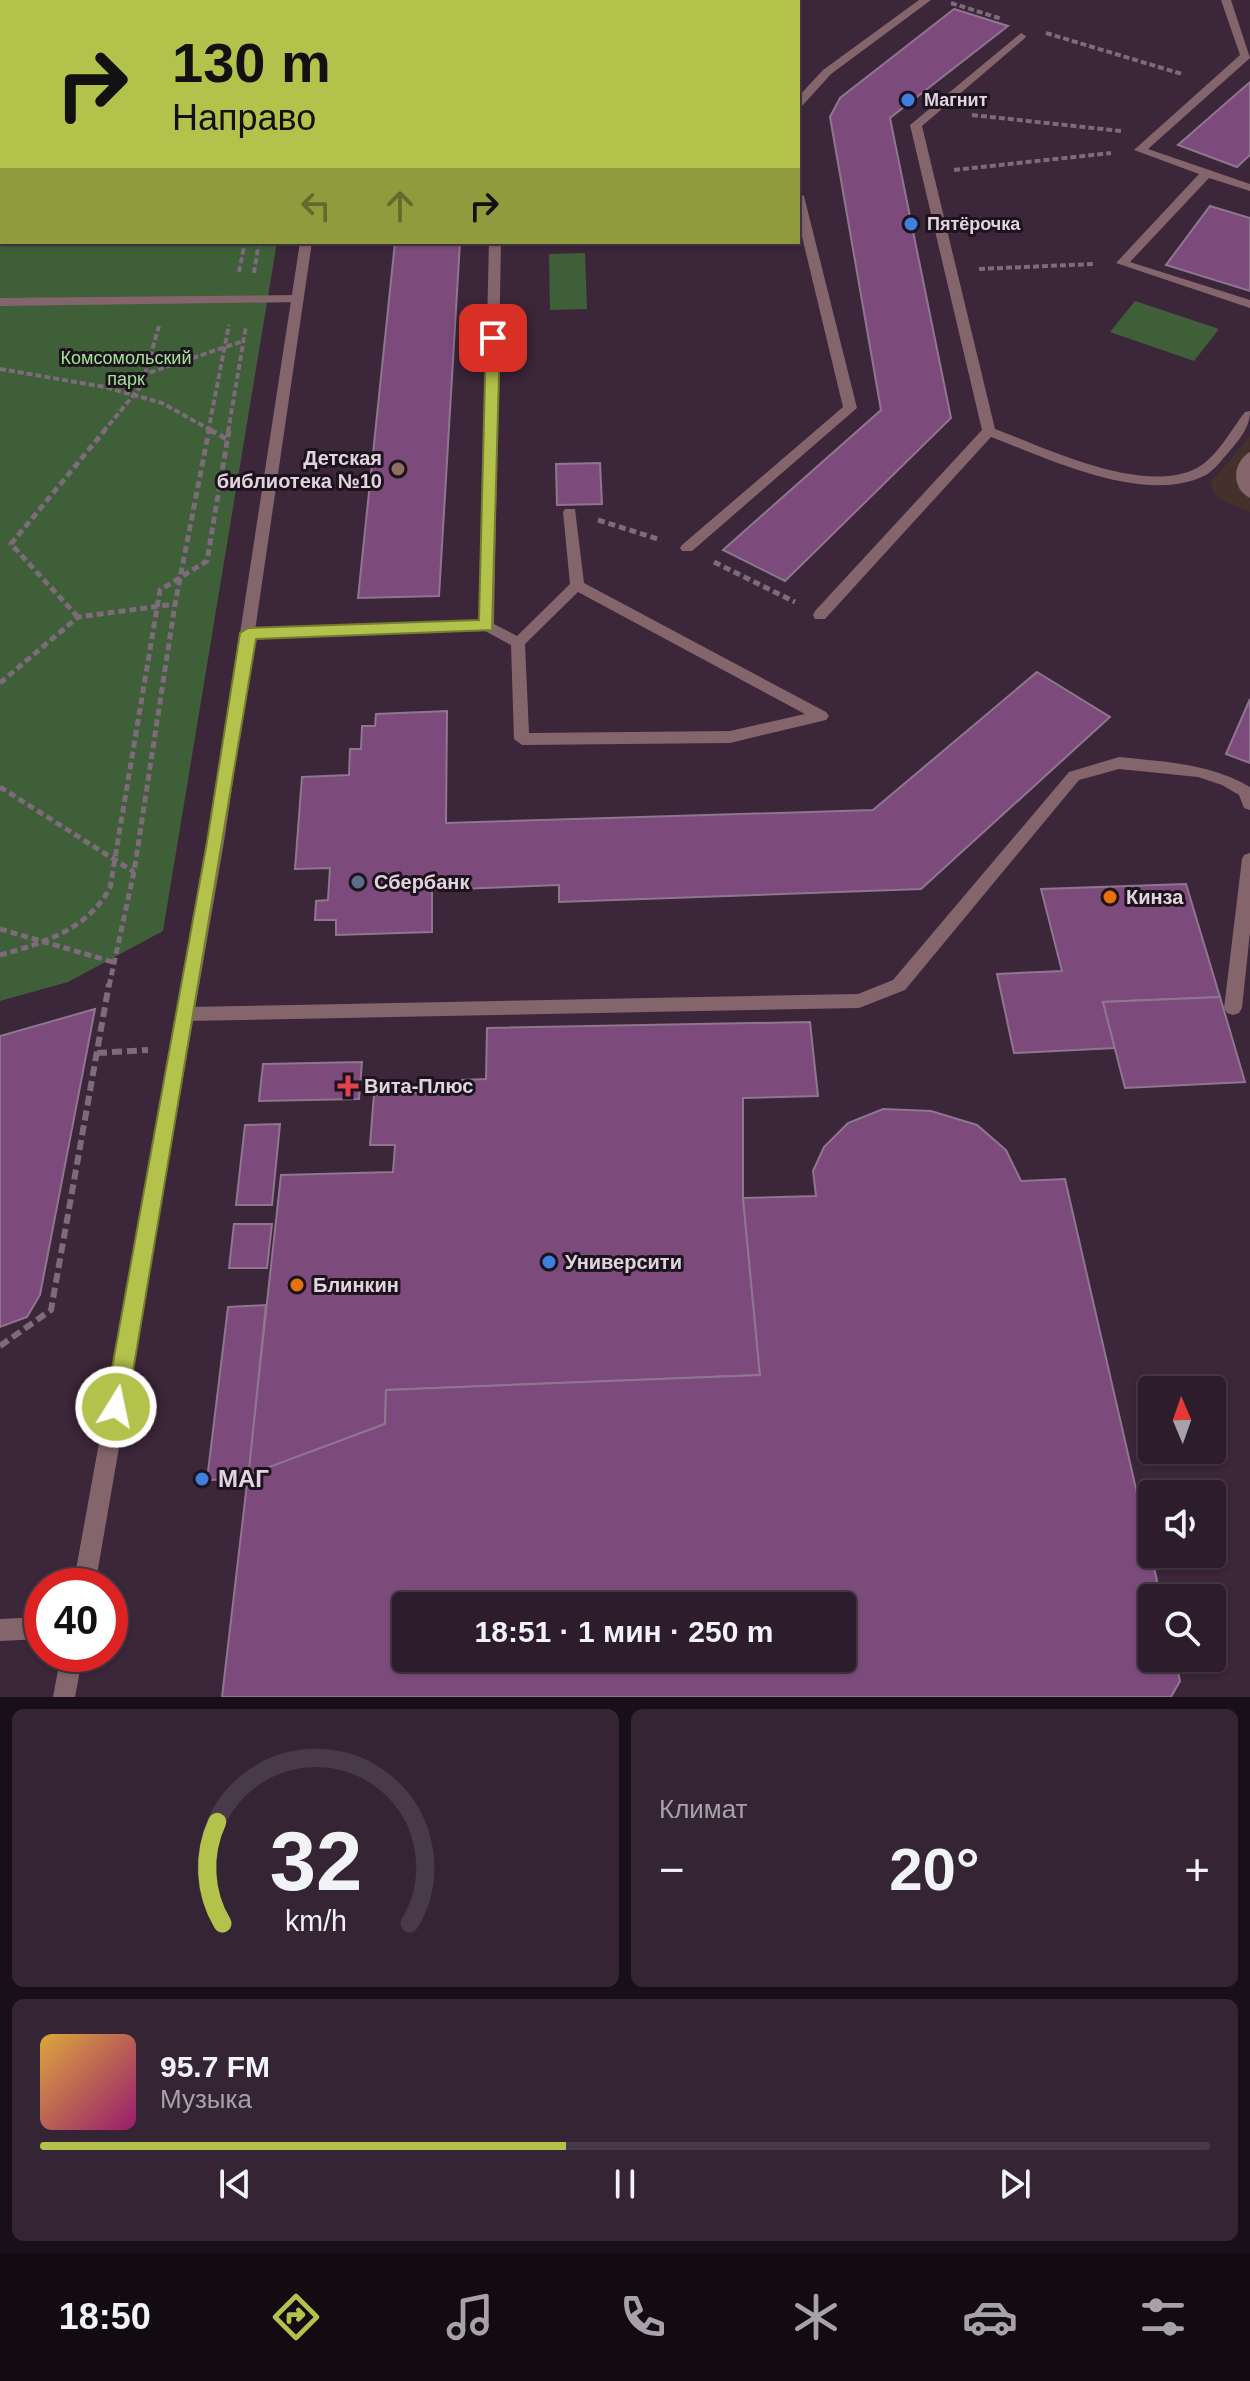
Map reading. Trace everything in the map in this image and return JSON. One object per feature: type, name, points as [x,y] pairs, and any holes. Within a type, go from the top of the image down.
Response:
[{"type":"street","points":[[800,102],[827,72],[926,0]]},
{"type":"street","points":[[1140,150],[1246,56],[1226,0]]},
{"type":"street","points":[[989,431],[916,125],[1021,36]]},
{"type":"street","points":[[1140,150],[1250,188]]},
{"type":"street","points":[[1207,173],[1122,263],[1250,304]]},
{"type":"street","points":[[687,548],[850,408],[800,204]]},
{"type":"street","points":[[87,1568],[185,1014],[248,633],[306,244]]},
{"type":"street","points":[[487,626],[495,244]]},
{"type":"street","points":[[0,302],[298,299]]},
{"type":"street","points":[[989,431],[1126,476],[1168,483],[1203,471],[1250,415]]},
{"type":"street","points":[[820,615],[989,431]]},
{"type":"street","points":[[1250,456],[1241,480],[1250,494]]},
{"type":"street","points":[[570,512],[577,585]]},
{"type":"street","points":[[577,585],[821,716],[730,737],[522,739],[518,643],[577,585]]},
{"type":"street","points":[[248,633],[487,626],[518,643]]},
{"type":"street","points":[[185,1014],[859,1001],[899,985],[1053,796],[1074,776],[1119,763],[1199,771],[1246,792],[1250,804]]},
{"type":"street","points":[[1233,1008],[1250,859]]},
{"type":"street","points":[[0,1630],[24,1629]]},
{"type":"street","points":[[64,1697],[69,1672]]},
{"type":"path","points":[[942,0],[1014,23]]},
{"type":"path","points":[[1037,31],[1218,84]]},
{"type":"path","points":[[933,111],[1158,135]]},
{"type":"path","points":[[927,173],[1140,150]]},
{"type":"path","points":[[0,1346],[51,1310],[113,962],[134,872],[175,604],[245,244]]},
{"type":"path","points":[[0,955],[46,943],[83,921],[108,892],[117,861],[160,590],[207,561],[259,244]]},
{"type":"path","points":[[950,270],[1122,263]]},
{"type":"path","points":[[0,545],[11,544],[133,395],[145,374],[166,300]]},
{"type":"path","points":[[105,387],[243,341]]},
{"type":"path","points":[[0,369],[105,387],[162,403],[227,439]]},
{"type":"path","points":[[570,512],[687,548],[820,615]]},
{"type":"path","points":[[11,544],[78,617]]},
{"type":"path","points":[[0,683],[78,617],[175,604]]},
{"type":"path","points":[[0,787],[134,872]]},
{"type":"path","points":[[0,929],[113,962]]},
{"type":"path","points":[[97,1053],[179,1048]]},
{"type":"shaded area","points":[[1250,436],[1250,512],[1221,500],[1212,490],[1211,482]]},
{"type":"green space","name":"Комсомольский парк","points":[[0,244],[277,244],[163,931],[68,982],[0,1001]]},
{"type":"green space","points":[[585,253],[587,309],[550,310],[549,254]]},
{"type":"green space","points":[[1135,301],[1219,329],[1194,361],[1110,332]]},
{"type":"building","points":[[954,9],[1008,26],[890,118],[951,418],[785,581],[723,550],[881,410],[830,117],[840,98]]},
{"type":"building","points":[[1250,82],[1250,155],[1237,167],[1178,145]]},
{"type":"building","points":[[1210,206],[1250,218],[1250,291],[1166,265]]},
{"type":"building","points":[[395,244],[460,244],[439,596],[358,598]]},
{"type":"building","points":[[600,463],[602,504],[557,505],[556,464]]},
{"type":"building","points":[[1037,672],[1110,717],[921,889],[559,902],[559,885],[432,890],[432,932],[336,935],[336,920],[315,920],[316,901],[328,900],[330,868],[295,869],[302,777],[349,775],[350,749],[361,749],[362,726],[375,726],[376,714],[447,711],[446,823],[873,810]]},
{"type":"building","points":[[1250,699],[1250,763],[1226,754]]},
{"type":"building","points":[[1186,884],[1220,997],[1103,1002],[1115,1048],[1014,1053],[997,974],[1062,971],[1041,889]]},
{"type":"building","points":[[1220,997],[1245,1082],[1125,1088],[1103,1002]]},
{"type":"building","points":[[95,1009],[40,1295],[27,1317],[0,1327],[0,1036]]},
{"type":"building","points":[[810,1022],[818,1096],[743,1098],[743,1198],[760,1375],[386,1390],[385,1424],[248,1475],[281,1175],[393,1172],[395,1145],[370,1145],[374,1094],[462,1092],[462,1080],[486,1079],[487,1028]]},
{"type":"building","points":[[362,1062],[359,1099],[259,1101],[263,1064]]},
{"type":"building","points":[[883,1109],[931,1111],[977,1125],[1006,1150],[1021,1181],[1065,1179],[1138,1498],[1138,1568],[1154,1568],[1158,1584],[1138,1584],[1138,1672],[1178,1672],[1180,1681],[1171,1697],[222,1697],[248,1475],[385,1424],[386,1390],[760,1375],[743,1198],[816,1196],[813,1171],[824,1147],[848,1123]]},
{"type":"building","points":[[280,1124],[272,1205],[236,1205],[245,1125]]},
{"type":"building","points":[[234,1224],[272,1224],[267,1268],[229,1268]]},
{"type":"building","points":[[266,1305],[248,1479],[207,1480],[228,1307]]},
{"type":"place","name":"Магнит","points":[[908,100]]},
{"type":"place","name":"Пятёрочка","points":[[911,224]]},
{"type":"place","name":"Детская библиотека №10","points":[[398,469]]},
{"type":"place","name":"Сбербанк","points":[[358,882]]},
{"type":"place","name":"Кинза","points":[[1110,897]]},
{"type":"place","name":"Вита-Плюс","points":[[348,1086]]},
{"type":"place","name":"Университи","points":[[549,1262]]},
{"type":"place","name":"Блинкин","points":[[297,1285]]},
{"type":"place","name":"МАГ","points":[[202,1479]]},
{"type":"route","points":[[116,1407],[216,842],[248,633],[487,626],[493,338]]}]
